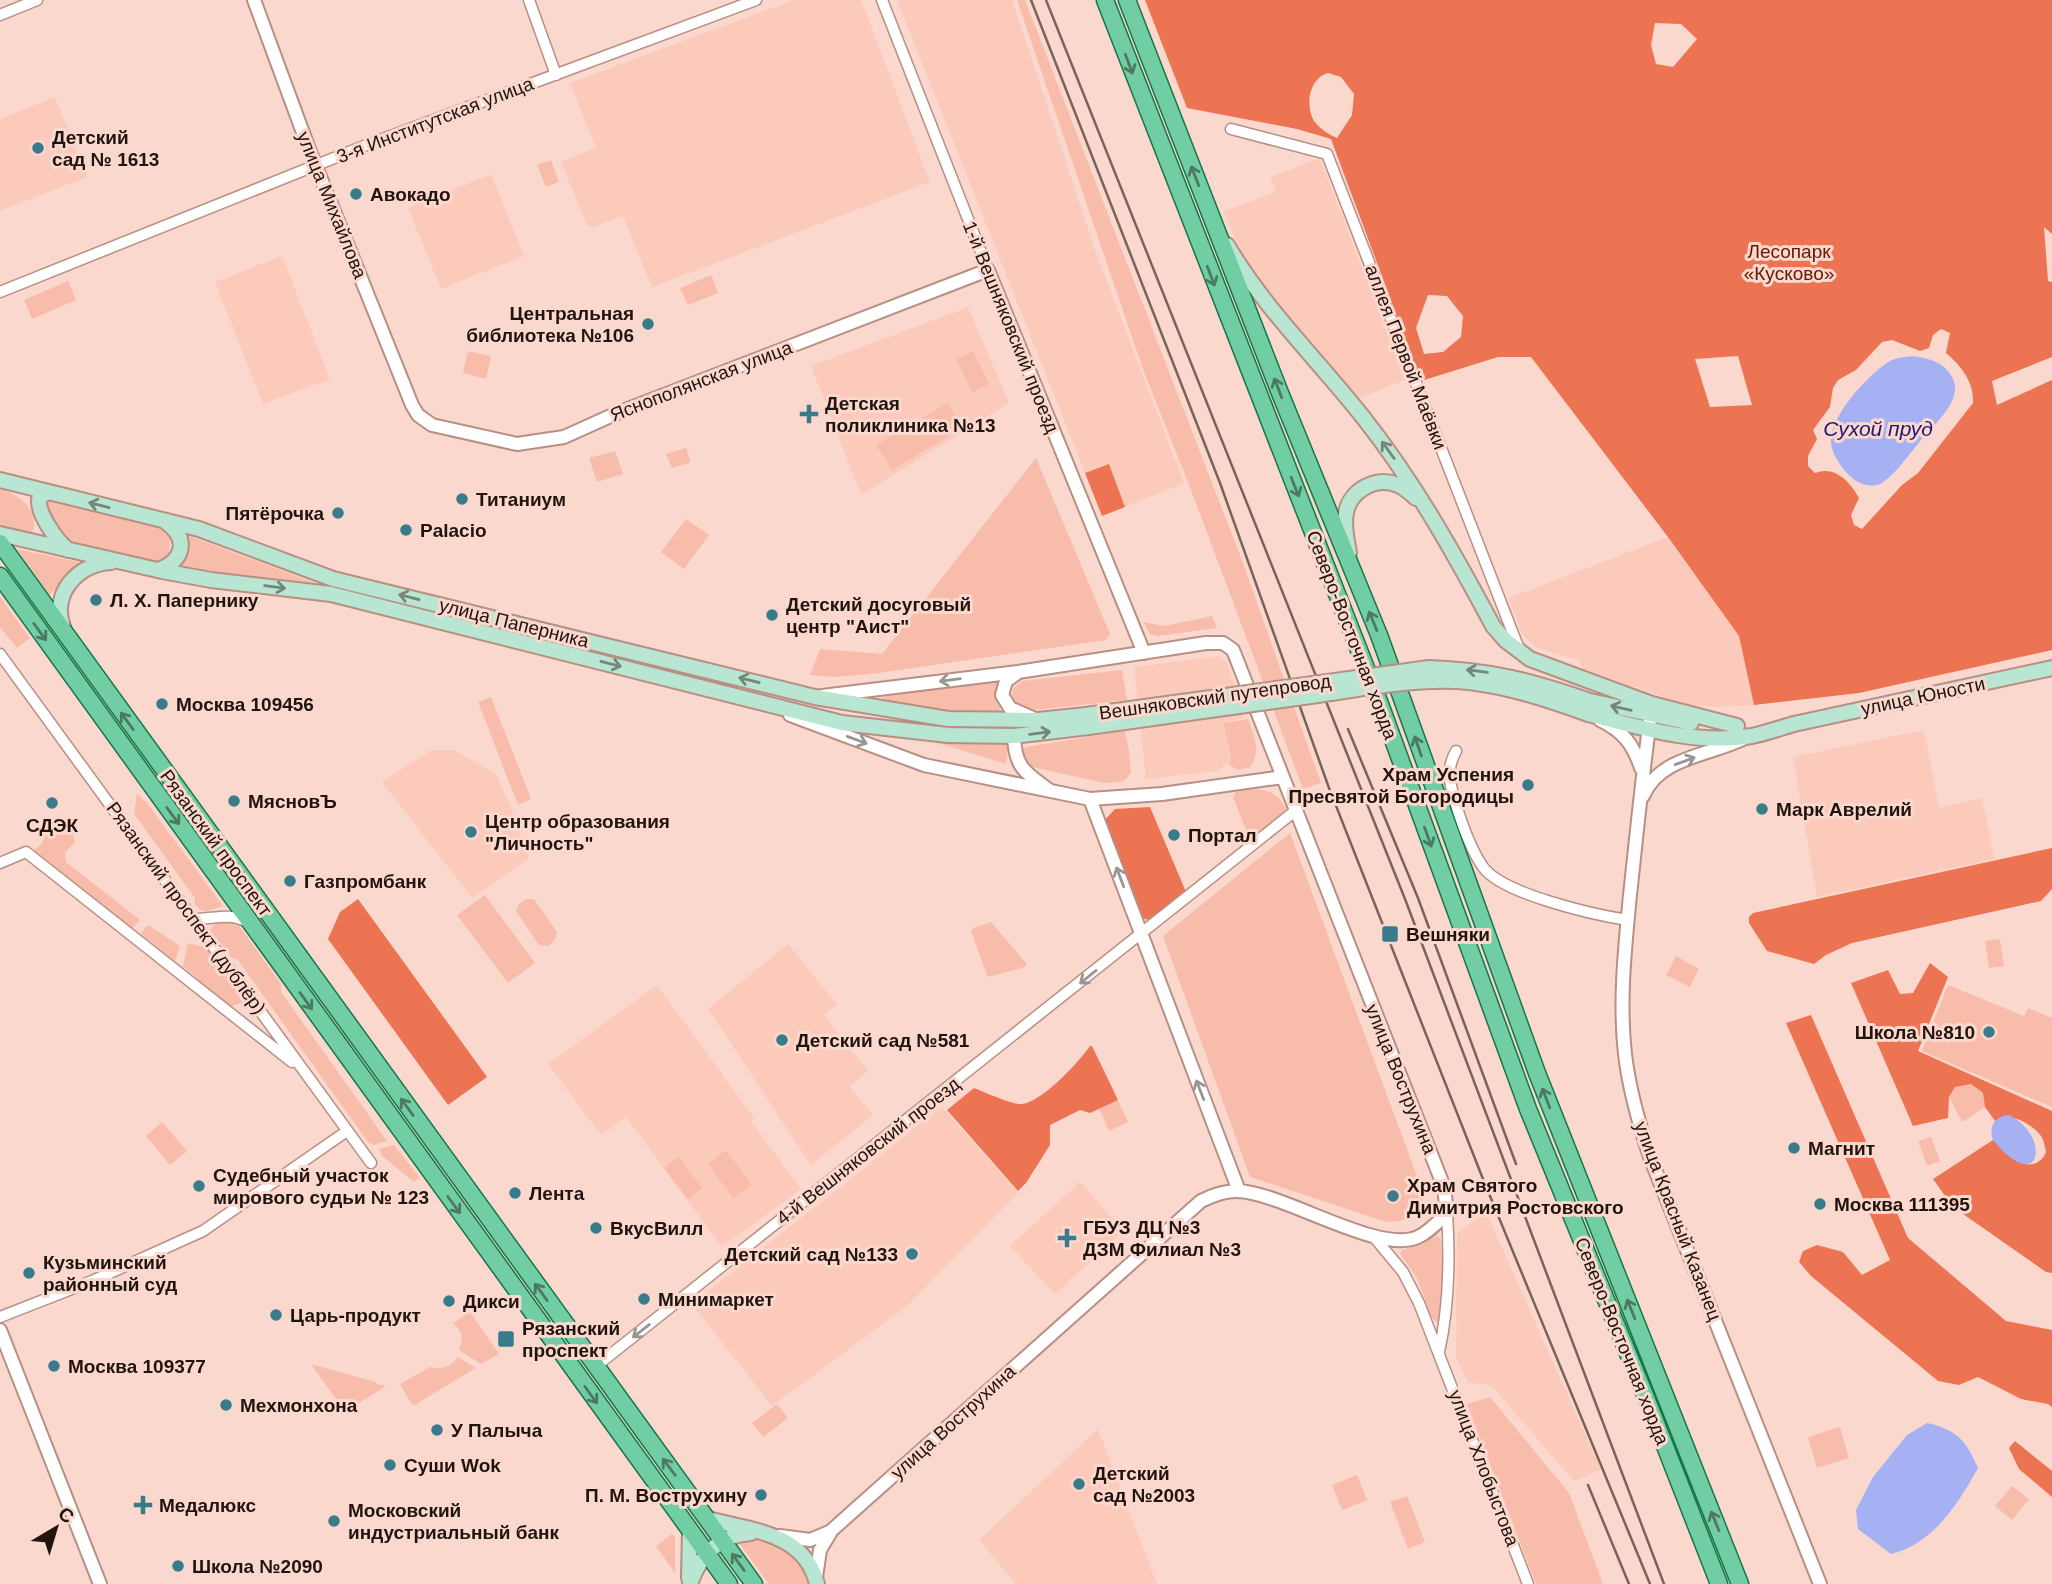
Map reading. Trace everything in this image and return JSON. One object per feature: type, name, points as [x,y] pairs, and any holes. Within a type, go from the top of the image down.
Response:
[{"type":"main road","name":"Северо-Восточная хорда","points":[[1105,0],[1380,704],[1543,1147],[1719,1584]]},
{"type":"main road","name":"Северо-Восточная хорда","points":[[1127,0],[1391,667],[1536,1073],[1740,1584]]},
{"type":"main road","points":[[1212,220],[1254,288],[1284,327],[1364,419],[1426,507],[1493,626],[1530,659],[1651,716]]},
{"type":"main road","name":"улица Паперника","points":[[0,480],[199,530],[333,579],[815,697],[948,719],[1088,721]]},
{"type":"main road","points":[[1350,565],[1346,514],[1351,500],[1361,489],[1375,483],[1390,483],[1404,488],[1426,507]]},
{"type":"main road","points":[[49,492],[40,496],[38,507],[55,536],[69,551]]},
{"type":"main road","points":[[159,570],[168,567],[181,550],[181,540],[176,529],[165,522]]},
{"type":"main road","name":"улица Паперника","points":[[0,534],[211,580],[331,594],[842,723],[948,735],[1014,736],[1088,721]]},
{"type":"main road","name":"Рязанский проспект","points":[[0,543],[754,1584]]},
{"type":"main road","points":[[66,635],[59,616],[59,606],[66,589],[86,570],[104,563],[121,562]]},
{"type":"main road","name":"Рязанский проспект","points":[[0,576],[729,1584]]},
{"type":"main road","name":"Вешняковский путепровод","points":[[1088,721],[1429,668],[1503,674],[1544,685],[1589,707]]},
{"type":"main road","name":"улица Юности","points":[[1651,716],[1706,738],[1749,736],[2052,668]]},
{"type":"main road","name":"улица Юности","points":[[1589,707],[1737,726],[1794,724]]},
{"type":"main road","points":[[708,1519],[768,1533],[801,1552],[814,1570],[817,1581]]},
{"type":"main road","points":[[690,1531],[690,1584]]},
{"type":"main road","points":[[690,1584],[698,1565],[723,1541],[738,1534],[768,1533]]},
{"type":"street","points":[[0,15],[37,0]]},
{"type":"street","name":"улица Михайлова","points":[[254,0],[316,165],[414,408]]},
{"type":"street","points":[[529,0],[556,75]]},
{"type":"street","name":"3-я Институтская улица","points":[[0,292],[316,165],[756,0]]},
{"type":"street","name":"1-й Вешняковский проезд","points":[[882,0],[988,270],[1144,653]]},
{"type":"street","name":"аллея Первой Маёвки","points":[[1231,129],[1327,154],[1521,653]]},
{"type":"street","name":"Яснополянская улица","points":[[414,408],[424,421],[432,425],[517,444],[564,437],[626,410],[988,270]]},
{"type":"street","name":"улица Вострухина","points":[[768,1533],[791,1539],[810,1540],[832,1530],[1201,1201],[1217,1193],[1239,1191],[1271,1199],[1374,1237],[1416,1238],[1447,1213],[1444,1187],[1233,650],[1223,643],[1206,643],[1018,672],[815,697]]},
{"type":"street","name":"Рязанский проспект (дублёр)","points":[[0,654],[371,1163]]},
{"type":"street","points":[[1018,672],[1006,681],[1002,695],[1010,708],[1038,720]]},
{"type":"street","points":[[747,699],[924,765],[1090,799],[1162,794],[1283,777]]},
{"type":"street","points":[[1589,707],[1625,736],[1636,752],[1643,774]]},
{"type":"street","name":"улица Красный Казанец","points":[[1651,716],[1628,920],[1623,1029],[1629,1077],[1642,1131],[1660,1184],[1820,1584]]},
{"type":"street","points":[[1014,736],[1015,753],[1021,768],[1052,793]]},
{"type":"street","points":[[1639,806],[1652,781],[1661,772],[1677,763],[1749,736]]},
{"type":"street","points":[[1456,751],[1449,764],[1449,777],[1459,815],[1483,868],[1509,886],[1540,898],[1628,920]]},
{"type":"street","points":[[1090,799],[1239,1191]]},
{"type":"street","name":"4-й Вешняковский проезд","points":[[595,1367],[1295,811]]},
{"type":"street","points":[[0,863],[26,852],[306,1073]]},
{"type":"street","points":[[194,919],[233,915],[250,924]]},
{"type":"street","points":[[243,1021],[258,1008]]},
{"type":"street","points":[[0,1317],[92,1281],[203,1231],[347,1130]]},
{"type":"street","name":"улица Хлобыстова","points":[[1439,1353],[1443,1337],[1449,1252],[1447,1213]]},
{"type":"street","name":"улица Хлобыстова","points":[[1374,1237],[1403,1272],[1419,1303],[1528,1584]]},
{"type":"street","points":[[0,1330],[100,1584]]},
{"type":"street","name":"улица Вострухина","points":[[817,1581],[820,1550],[832,1530]]},
{"type":"shaded area","points":[[794,0],[861,0],[930,182],[652,287],[623,216],[593,227],[587,226],[561,162],[596,148],[570,83]]},
{"type":"shaded area","points":[[897,0],[1012,0],[1096,253],[1184,483],[1125,507],[1109,465],[1085,473]]},
{"type":"shaded area","points":[[1017,0],[1025,0],[1240,555],[1321,783],[1303,789],[1144,372]]},
{"type":"shaded area","name":"Детский сад № 1613","points":[[55,97],[87,177],[0,211],[0,119]]},
{"type":"shaded area","points":[[1320,158],[1405,380],[1356,399],[1290,325],[1251,271],[1224,211],[1276,192],[1271,177]]},
{"type":"shaded area","points":[[551,160],[559,182],[546,187],[537,165]]},
{"type":"shaded area","points":[[491,174],[524,256],[441,289],[408,208]]},
{"type":"shaded area","points":[[282,256],[330,379],[263,404],[215,282]]},
{"type":"shaded area","points":[[711,275],[718,293],[688,305],[680,288]]},
{"type":"shaded area","points":[[68,281],[76,300],[32,319],[24,300]]},
{"type":"shaded area","points":[[968,307],[1009,403],[861,495],[811,366]]},
{"type":"shaded area","points":[[468,351],[491,356],[486,379],[463,373]]},
{"type":"shaded area","points":[[973,351],[989,384],[972,392],[956,359]]},
{"type":"shaded area","points":[[948,403],[962,428],[892,470],[876,445]]},
{"type":"shaded area","points":[[686,448],[691,462],[672,468],[666,454]]},
{"type":"shaded area","points":[[615,451],[623,474],[597,482],[589,458]]},
{"type":"shaded area","points":[[1036,458],[1110,634],[1106,640],[872,674],[834,677],[810,675],[820,649],[882,654]]},
{"type":"shaded area","points":[[0,489],[15,495],[28,506],[34,519],[31,535],[4,529],[0,524]]},
{"type":"shaded area","points":[[42,500],[160,527],[170,539],[169,553],[161,561],[153,563],[64,541]]},
{"type":"shaded area","points":[[686,519],[709,535],[684,569],[661,552]]},
{"type":"shaded area","points":[[184,534],[323,586],[175,568]]},
{"type":"shaded area","points":[[1668,537],[1739,636],[1754,705],[1690,705],[1584,669],[1578,660],[1536,647],[1523,635],[1508,598]]},
{"type":"shaded area","points":[[17,549],[83,563],[49,595]]},
{"type":"shaded area","points":[[0,597],[30,638],[17,648],[0,627]]},
{"type":"shaded area","points":[[1212,616],[1217,628],[1157,636],[1150,634],[1143,622],[1164,626]]},
{"type":"shaded area","points":[[1218,656],[1227,663],[1244,718],[1223,722],[1230,760],[1218,771],[1146,779],[1134,667]]},
{"type":"shaded area","points":[[1122,670],[1127,700],[1024,711],[1015,704],[1012,695],[1014,687],[1022,681]]},
{"type":"shaded area","points":[[1001,680],[996,695],[1001,711],[946,713],[883,702],[887,695]]},
{"type":"shaded area","points":[[491,697],[531,799],[518,805],[478,702]]},
{"type":"shaded area","points":[[1248,719],[1256,744],[1256,755],[1250,767],[1238,770],[1228,764],[1231,759],[1223,723]]},
{"type":"shaded area","points":[[1924,730],[1939,808],[1982,798],[1994,859],[1817,897],[1793,757]]},
{"type":"shaded area","points":[[1125,731],[1131,773],[1124,781],[1105,783],[1032,767],[1024,760],[1020,751],[1026,747]]},
{"type":"shaded area","points":[[935,742],[1008,743],[1006,764]]},
{"type":"shaded area","name":"Центр образования \"Личность\"","points":[[432,750],[454,750],[496,774],[529,858],[472,898],[382,782]]},
{"type":"shaded area","points":[[1254,789],[1274,794],[1287,810],[1250,840],[1233,797],[1236,792]]},
{"type":"shaded area","points":[[137,794],[146,802],[223,906],[207,911],[200,910],[195,904],[195,898],[134,814]]},
{"type":"shaded area","points":[[59,815],[70,823],[75,843],[65,852],[66,862],[140,920],[131,930],[30,852],[42,844],[45,836],[54,832]]},
{"type":"shaded area","points":[[1290,833],[1421,1187],[1423,1197],[1420,1211],[1410,1218],[1386,1222],[1250,1177],[1163,936]]},
{"type":"shaded area","points":[[485,895],[535,963],[508,983],[457,915]]},
{"type":"shaded area","points":[[526,899],[534,899],[557,932],[555,939],[548,946],[539,945],[516,911],[518,905]]},
{"type":"shaded area","points":[[235,920],[281,984],[281,992],[387,1141],[373,1145],[368,1142],[238,960],[232,958],[210,930],[216,923]]},
{"type":"shaded area","points":[[991,922],[1027,964],[1025,967],[989,977],[987,975],[971,931]]},
{"type":"shaded area","points":[[148,925],[180,946],[175,961],[141,934]]},
{"type":"shaded area","points":[[2000,939],[2004,966],[1989,968],[1985,941]]},
{"type":"shaded area","points":[[188,943],[208,948],[246,1001],[230,1007],[196,983],[195,976],[183,966]]},
{"type":"shaded area","points":[[788,944],[837,1004],[824,1015],[868,1071],[849,1086],[873,1115],[811,1165],[708,1009]]},
{"type":"shaded area","points":[[1676,956],[1699,969],[1690,987],[1666,975]]},
{"type":"shaded area","points":[[657,985],[754,1118],[751,1121],[801,1189],[722,1247],[626,1117],[601,1135],[548,1064]]},
{"type":"shaded area","name":"Школа №810","points":[[1948,985],[2024,1016],[2028,1008],[2052,1018],[2052,1107],[1922,1051]]},
{"type":"shaded area","points":[[1971,1084],[1983,1093],[1985,1107],[1962,1122],[1949,1097],[1955,1087]]},
{"type":"shaded area","points":[[1118,1100],[1128,1122],[1109,1131],[1099,1108]]},
{"type":"shaded area","points":[[942,1107],[1018,1193],[907,1306],[772,1406],[692,1304]]},
{"type":"shaded area","points":[[162,1122],[187,1151],[170,1165],[146,1136]]},
{"type":"shaded area","points":[[1931,1137],[1940,1161],[1927,1166],[1918,1141]]},
{"type":"shaded area","points":[[394,1145],[420,1178],[414,1182],[382,1156],[379,1149]]},
{"type":"shaded area","points":[[726,1150],[752,1185],[733,1198],[708,1164]]},
{"type":"shaded area","points":[[679,1157],[702,1188],[688,1199],[664,1168]]},
{"type":"shaded area","name":"ГБУЗ ДЦ №3 ДЗМ Филиал №3","points":[[1080,1182],[1124,1231],[1055,1294],[1010,1246]]},
{"type":"shaded area","points":[[1486,1212],[1601,1470],[1574,1481],[1492,1386],[1468,1382],[1456,1358],[1457,1233]]},
{"type":"shaded area","points":[[1435,1236],[1441,1241],[1443,1273],[1440,1318],[1437,1322],[1432,1318],[1417,1278],[1400,1254],[1402,1250],[1421,1245]]},
{"type":"shaded area","points":[[470,1312],[499,1354],[481,1364],[459,1350],[461,1335],[453,1323]]},
{"type":"shaded area","points":[[458,1357],[476,1368],[413,1406],[400,1384],[430,1367],[442,1368],[449,1365]]},
{"type":"shaded area","points":[[311,1364],[376,1382],[386,1386],[345,1412]]},
{"type":"shaded area","points":[[1490,1397],[1569,1493],[1603,1584],[1536,1584],[1467,1404]]},
{"type":"shaded area","points":[[777,1404],[788,1418],[763,1437],[752,1423]]},
{"type":"shaded area","points":[[1840,1427],[1849,1458],[1817,1468],[1808,1437]]},
{"type":"shaded area","name":"Детский сад №2003","points":[[1098,1429],[1157,1584],[1016,1584],[979,1540]]},
{"type":"shaded area","points":[[1357,1475],[1367,1500],[1342,1510],[1332,1485]]},
{"type":"shaded area","points":[[2012,1486],[2029,1499],[2012,1520],[1995,1506]]},
{"type":"shaded area","points":[[1407,1496],[1425,1542],[1408,1549],[1390,1502]]},
{"type":"shaded area","points":[[672,1534],[675,1537],[675,1573],[656,1546]]},
{"type":"shaded area","points":[[737,1540],[768,1542],[786,1550],[799,1564],[809,1584],[769,1584]]},
{"type":"green space","name":"Лесопарк «Кусково»","points":[[1145,0],[2052,0],[2052,234],[2044,227],[2048,281],[2052,282],[2052,357],[1992,381],[1997,405],[2052,380],[2052,650],[1859,693],[1754,705],[1739,636],[1668,537],[1531,357],[1498,357],[1421,381],[1331,139],[1297,129],[1187,108]],"holes":[[[1655,23],[1681,24],[1697,39],[1673,67],[1656,64],[1651,45]],[[1328,73],[1341,77],[1354,94],[1352,115],[1337,138],[1319,126],[1311,115],[1310,93],[1322,76]],[[1428,295],[1447,296],[1463,316],[1461,337],[1443,352],[1424,354],[1416,328]],[[1941,329],[1950,333],[1946,353],[1966,375],[1973,403],[1918,473],[1902,485],[1862,529],[1854,525],[1851,515],[1859,498],[1851,486],[1835,473],[1815,473],[1808,466],[1808,456],[1817,439],[1813,430],[1830,407],[1833,388],[1838,380],[1856,370],[1882,342],[1892,340],[1920,351],[1929,348],[1933,335]],[[1738,356],[1752,405],[1710,407],[1695,359]]]},
{"type":"green space","points":[[1109,464],[1125,507],[1102,516],[1085,473]]},
{"type":"green space","points":[[1150,807],[1186,892],[1151,921],[1137,916],[1102,823],[1115,809]]},
{"type":"green space","points":[[2052,848],[2052,889],[2041,901],[1852,943],[1814,964],[1767,951],[1749,923],[1749,917],[1753,913]]},
{"type":"green space","points":[[358,899],[487,1077],[448,1105],[328,939],[340,912]]},
{"type":"green space","points":[[1930,963],[1948,977],[1918,1051],[2052,1111],[2052,1273],[2046,1272],[1953,1207],[1933,1179],[1993,1140],[2024,1164],[2034,1164],[2040,1161],[2046,1152],[2041,1136],[2020,1120],[2007,1117],[1995,1121],[1985,1107],[1983,1093],[1971,1084],[1955,1087],[1949,1097],[1948,1118],[1913,1126],[1851,983],[1888,970],[1900,994],[1913,993]]},
{"type":"green space","points":[[1811,1015],[1908,1238],[2006,1321],[2052,1330],[2052,1407],[2021,1399],[1978,1377],[1959,1385],[1938,1381],[1811,1276],[1799,1262],[1803,1251],[1817,1245],[1843,1252],[1862,1275],[1890,1260],[1786,1023]]},
{"type":"green space","points":[[1090,1046],[1118,1100],[1090,1113],[1080,1110],[1050,1125],[1050,1145],[1018,1191],[947,1110],[974,1088],[1012,1102],[1030,1102],[1059,1080]]},
{"type":"green space","points":[[2015,1441],[2052,1471],[2052,1497],[2019,1469],[2009,1448]]},
{"type":"water","name":"Сухой пруд","points":[[1913,356],[1935,362],[1947,370],[1955,388],[1953,397],[1943,415],[1893,474],[1878,485],[1862,484],[1847,473],[1834,453],[1831,443],[1836,421],[1843,408],[1873,374],[1892,360]]},
{"type":"water","points":[[2009,1115],[2023,1124],[2031,1136],[2035,1157],[2030,1163],[2022,1164],[2009,1156],[1993,1140],[1991,1131],[1994,1123]]},
{"type":"water","points":[[1927,1423],[1946,1429],[1960,1438],[1978,1468],[1953,1508],[1932,1532],[1906,1549],[1891,1554],[1858,1529],[1856,1510],[1873,1477],[1907,1435]]},
{"type":"railway","points":[[1031,0],[1220,483],[1329,788],[1483,1179],[1650,1584]]},
{"type":"railway","points":[[1046,0],[1405,899],[1664,1584]]},
{"type":"railway","points":[[1348,729],[1418,898],[1516,1164]]},
{"type":"railway","points":[[1588,1485],[1629,1584]]},
{"type":"place","name":"Детский сад № 1613","points":[[38,148]]},
{"type":"place","name":"Авокадо","points":[[356,194]]},
{"type":"place","name":"Центральная библиотека №106","points":[[648,324]]},
{"type":"place","name":"Детская поликлиника №13","points":[[809,414]]},
{"type":"place","name":"Титаниум","points":[[462,499]]},
{"type":"place","name":"Пятёрочка","points":[[338,513]]},
{"type":"place","name":"Palacio","points":[[406,530]]},
{"type":"place","name":"Л. Х. Папернику","points":[[96,600]]},
{"type":"place","name":"Детский досуговый центр \"Аист\"","points":[[772,615]]},
{"type":"place","name":"Москва 109456","points":[[162,704]]},
{"type":"place","name":"Храм Успения Пресвятой Богородицы","points":[[1528,785]]},
{"type":"place","name":"МясновЪ","points":[[234,801]]},
{"type":"place","name":"СДЭК","points":[[52,803]]},
{"type":"place","name":"Марк Аврелий","points":[[1762,809]]},
{"type":"place","name":"Центр образования \"Личность\"","points":[[471,832]]},
{"type":"place","name":"Портал","points":[[1174,835]]},
{"type":"place","name":"Газпромбанк","points":[[290,881]]},
{"type":"place","name":"Вешняки","points":[[1390,934]]},
{"type":"place","name":"Школа №810","points":[[1989,1032]]},
{"type":"place","name":"Детский сад №581","points":[[782,1040]]},
{"type":"place","name":"Магнит","points":[[1794,1148]]},
{"type":"place","name":"Судебный участок мирового судьи № 123","points":[[199,1186]]},
{"type":"place","name":"Лента","points":[[515,1193]]},
{"type":"place","name":"Храм Святого Димитрия Ростовского","points":[[1393,1196]]},
{"type":"place","name":"Москва 111395","points":[[1820,1204]]},
{"type":"place","name":"ВкусВилл","points":[[596,1228]]},
{"type":"place","name":"ГБУЗ ДЦ №3 ДЗМ Филиал №3","points":[[1067,1238]]},
{"type":"place","name":"Детский сад №133","points":[[912,1254]]},
{"type":"place","name":"Кузьминский районный суд","points":[[29,1273]]},
{"type":"place","name":"Минимаркет","points":[[644,1299]]},
{"type":"place","name":"Дикси","points":[[449,1301]]},
{"type":"place","name":"Царь-продукт","points":[[276,1315]]},
{"type":"place","name":"Рязанский проспект","points":[[506,1339]]},
{"type":"place","name":"Москва 109377","points":[[54,1366]]},
{"type":"place","name":"Мехмонхона","points":[[226,1405]]},
{"type":"place","name":"У Палыча","points":[[437,1430]]},
{"type":"place","name":"Суши Wok","points":[[390,1465]]},
{"type":"place","name":"Детский сад №2003","points":[[1079,1484]]},
{"type":"place","name":"П. М. Вострухину","points":[[761,1495]]},
{"type":"place","name":"Медалюкс","points":[[143,1505]]},
{"type":"place","name":"Московский индустриальный банк","points":[[334,1521]]},
{"type":"place","name":"Школа №2090","points":[[178,1566]]}]
